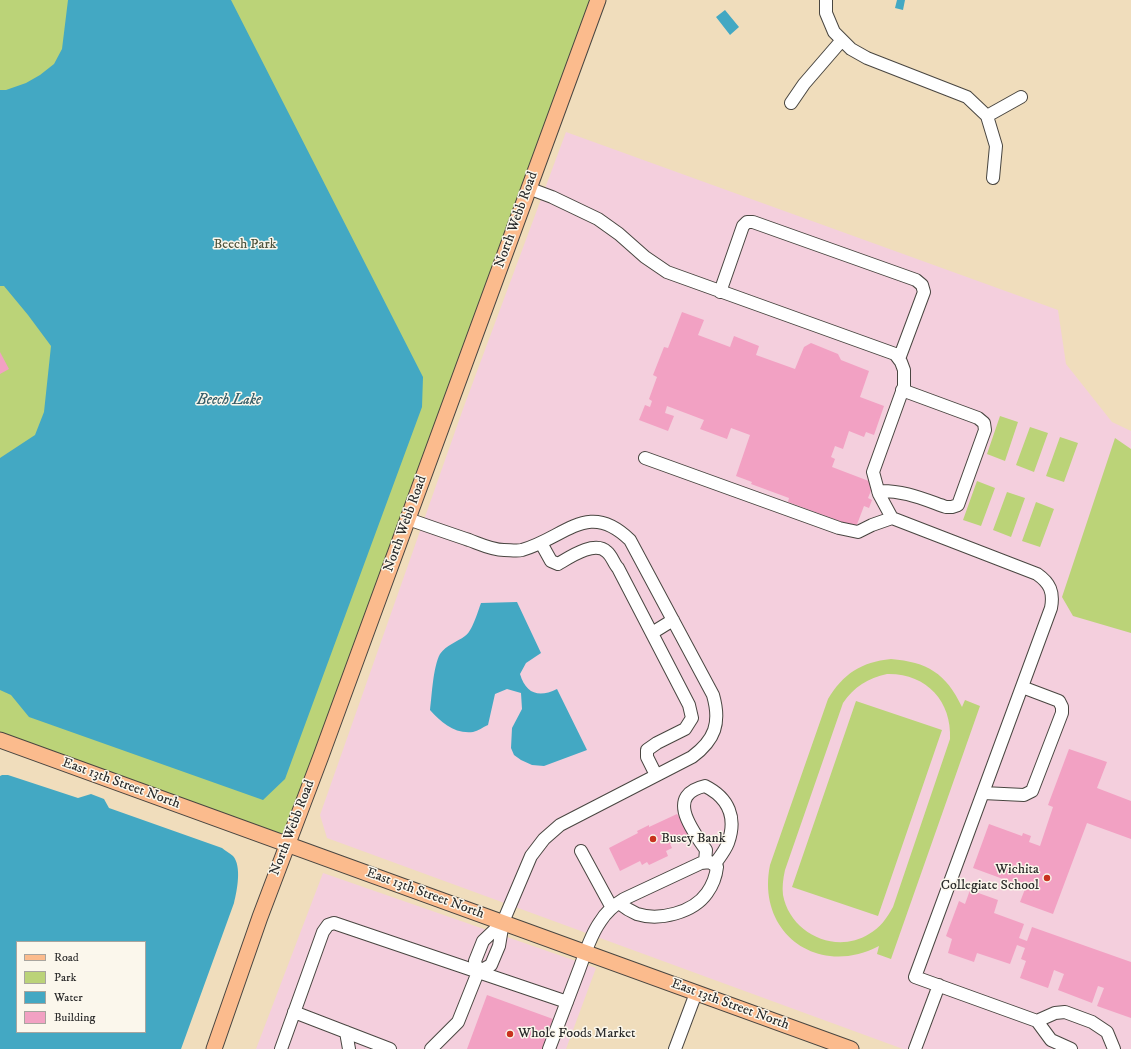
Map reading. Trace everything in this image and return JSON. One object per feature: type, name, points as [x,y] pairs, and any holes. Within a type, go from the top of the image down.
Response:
[{"type":"main road","name":"North Webb Road","points":[[214,1049],[260,917],[408,519],[598,0]]},
{"type":"main road","name":"East 13th Street North","points":[[0,740],[851,1049]]},
{"type":"street","points":[[826,0],[826,13],[834,32],[851,49],[867,58],[968,97],[987,116],[996,146],[993,178]]},
{"type":"street","points":[[791,103],[804,84],[842,40]]},
{"type":"street","points":[[987,116],[1021,97]]},
{"type":"street","points":[[528,188],[552,197],[598,219],[619,234],[645,257],[667,272],[895,354],[902,362],[905,376],[902,390],[873,472],[878,491],[892,518]]},
{"type":"street","points":[[720,292],[743,226],[747,222],[753,222],[916,280],[922,285],[924,292],[899,359]]},
{"type":"street","points":[[878,491],[893,490],[906,493],[946,507],[952,507],[958,504],[985,430],[984,423],[978,418],[902,390]]},
{"type":"street","points":[[645,458],[839,528],[858,532],[892,518],[1038,574],[1048,584],[1053,598],[1051,608],[915,977],[1037,1021],[1051,1040],[1071,1049]]},
{"type":"street","points":[[408,519],[485,546],[502,550],[521,550],[541,543],[565,530],[592,521],[603,522],[622,532],[630,540],[713,695],[716,706],[716,725],[710,740],[692,757],[560,825],[544,839],[531,856],[503,922],[483,941],[475,961],[478,972],[458,1022],[431,1049]]},
{"type":"street","points":[[541,543],[551,561],[558,564],[585,550],[598,548],[607,552],[618,568],[689,705],[692,718],[685,729],[657,743],[647,750],[647,757],[656,775]]},
{"type":"street","points":[[652,633],[673,620]]},
{"type":"street","points":[[983,794],[1024,795],[1032,791],[1062,713],[1062,707],[1059,702],[1022,687]]},
{"type":"street","points":[[705,786],[715,791],[724,802],[732,816],[732,827],[727,844],[710,863],[706,850],[691,828],[684,814],[686,798],[695,788],[705,786]]},
{"type":"street","points":[[549,1049],[585,953],[598,924],[615,905],[696,865],[710,863],[717,867],[717,870],[707,893],[702,899],[672,915],[659,917],[644,915],[615,905],[581,851]]},
{"type":"street","points":[[281,1049],[323,932],[328,925],[334,923],[567,1002]]},
{"type":"street","points":[[915,1049],[939,985]]},
{"type":"street","points":[[675,1049],[696,993]]},
{"type":"street","points":[[294,1012],[390,1049]]},
{"type":"street","points":[[1037,1021],[1055,1013],[1065,1012],[1092,1022],[1107,1032],[1114,1049]]},
{"type":"street","points":[[346,1032],[349,1049]]},
{"type":"shaded area","points":[[566,132],[1058,310],[1066,364],[1112,422],[1131,431],[1131,1049],[903,1049],[327,838],[320,815],[463,409]]},
{"type":"shaded area","points":[[323,873],[596,968],[566,1049],[256,1049]]},
{"type":"green space","name":"Beech Lake","points":[[0,0],[595,0],[287,844],[0,740]]},
{"type":"green space","points":[[1000,416],[1018,422],[1005,461],[987,454]]},
{"type":"green space","points":[[1030,427],[1048,433],[1034,472],[1016,465]]},
{"type":"green space","points":[[1060,437],[1078,443],[1064,482],[1046,476]]},
{"type":"green space","points":[[1115,438],[1131,449],[1131,633],[1073,616],[1062,597]]},
{"type":"green space","points":[[977,481],[995,488],[981,526],[963,520]]},
{"type":"green space","points":[[1007,492],[1025,498],[1011,537],[993,530]]},
{"type":"green space","points":[[1036,502],[1054,509],[1040,547],[1022,541]]},
{"type":"green space","points":[[891,659],[915,663],[934,671],[956,695],[962,707],[965,700],[980,706],[891,959],[877,954],[879,946],[856,954],[834,956],[814,952],[796,943],[782,929],[773,911],[768,889],[770,865],[828,699],[847,676],[862,666]],"holes":[[[887,674],[914,678],[925,684],[941,701],[949,725],[950,739],[891,911],[880,926],[869,934],[856,940],[842,942],[829,941],[816,937],[804,930],[787,908],[783,895],[785,870],[843,703],[852,692],[862,684],[874,678]]]},
{"type":"green space","points":[[856,701],[942,730],[878,916],[792,887]]},
{"type":"water","name":"Beech Lake","points":[[68,0],[231,0],[423,377],[422,407],[285,779],[263,800],[29,717],[11,695],[0,690],[0,458],[35,435],[44,412],[51,346],[4,286],[0,286],[0,90],[6,90],[26,83],[40,75],[54,64],[62,49]]},
{"type":"water","points":[[897,0],[905,0],[903,10],[895,8]]},
{"type":"water","points":[[725,10],[739,27],[730,35],[716,17]]},
{"type":"water","points":[[517,602],[541,653],[526,663],[520,674],[523,681],[530,690],[534,692],[544,693],[557,689],[587,750],[544,766],[532,765],[521,760],[514,755],[511,748],[512,728],[522,709],[521,693],[507,689],[495,694],[488,725],[473,732],[460,731],[449,727],[430,710],[434,673],[442,651],[468,634],[481,603]]},
{"type":"water","points":[[8,775],[78,798],[91,794],[104,799],[109,808],[222,848],[233,856],[236,860],[238,872],[234,903],[181,1049],[0,1049],[0,776]]},
{"type":"building","points":[[682,312],[704,320],[698,335],[730,347],[734,336],[759,346],[756,355],[795,369],[804,347],[811,343],[838,354],[841,360],[869,371],[860,397],[884,406],[874,435],[866,432],[864,437],[849,431],[843,449],[835,446],[831,457],[835,459],[832,467],[874,483],[868,498],[872,500],[869,508],[864,506],[856,527],[788,502],[789,498],[751,484],[752,482],[736,476],[750,435],[731,428],[727,439],[700,429],[704,420],[667,406],[665,413],[674,416],[668,431],[639,420],[645,405],[650,407],[652,401],[649,399],[657,377],[653,375],[664,347],[668,348]]},
{"type":"building","points":[[0,352],[9,369],[0,374]]},
{"type":"building","points":[[1069,749],[1107,762],[1097,788],[1131,801],[1131,839],[1087,823],[1053,914],[1020,902],[1027,884],[1015,880],[1014,883],[973,868],[989,824],[1022,836],[1023,833],[1031,836],[1029,842],[1040,846],[1053,807],[1048,805]]},
{"type":"building","name":"Busey Bank","points":[[688,812],[690,834],[670,844],[672,848],[666,851],[668,856],[649,865],[647,862],[642,865],[640,861],[620,871],[609,848],[638,833],[637,831],[649,825],[649,827],[677,814],[679,817]]},
{"type":"building","points":[[970,890],[998,900],[994,913],[1024,924],[1019,938],[1027,941],[1032,927],[1131,962],[1131,1018],[1097,1006],[1104,988],[1098,986],[1092,1003],[1058,990],[1064,974],[1054,970],[1048,988],[1020,978],[1026,961],[1021,959],[1025,948],[1017,945],[1010,964],[977,953],[974,962],[948,953],[952,939],[946,936],[959,901],[965,904]]},
{"type":"building","name":"Whole Foods Market","points":[[487,995],[553,1019],[542,1049],[467,1049]]},
{"type":"place","name":"Busey Bank","points":[[653,839]]},
{"type":"place","name":"Wichita Collegiate School","points":[[1047,878]]},
{"type":"place","name":"Whole Foods Market","points":[[510,1034]]},
{"type":"park label","name":"Beech Park","points":[[245,245]]}]
